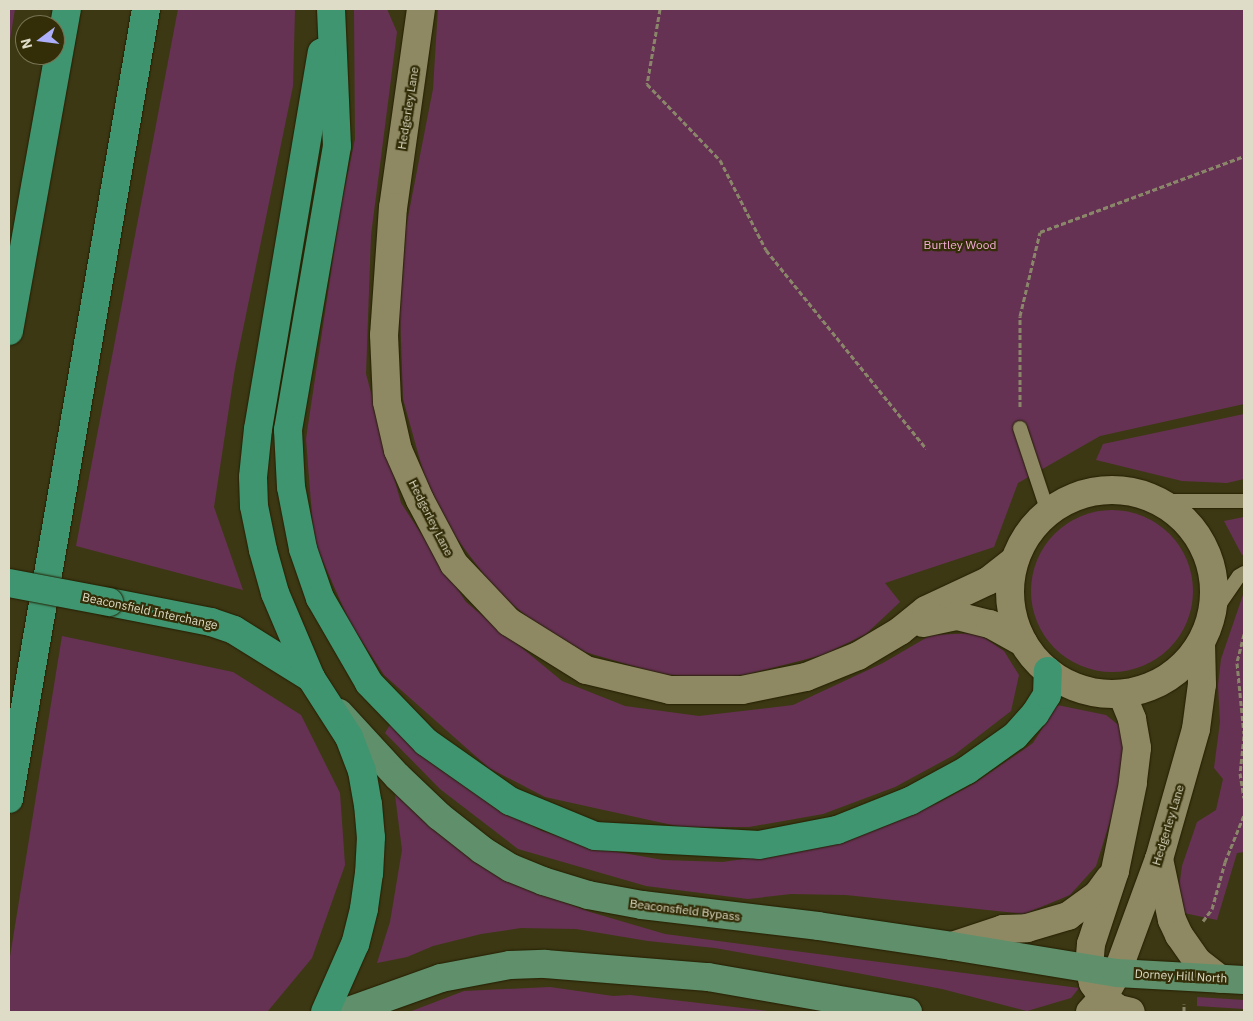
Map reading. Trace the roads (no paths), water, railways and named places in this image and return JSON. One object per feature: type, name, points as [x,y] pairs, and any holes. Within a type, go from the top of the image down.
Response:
[{"type":"highway","points":[[9,331],[67,9]]},
{"type":"highway","points":[[9,799],[146,9]]},
{"type":"highway","points":[[330,9],[337,146],[288,430],[291,487],[303,549],[320,598],[369,683],[426,742],[510,800],[595,836],[759,845],[836,830],[910,801],[967,770],[1015,736],[1035,714],[1047,695],[1048,671]]},
{"type":"highway","points":[[317,687],[290,634],[270,576],[254,506],[253,477],[258,429],[330,9]]},
{"type":"highway","name":"Beaconsfield Interchange","points":[[9,583],[211,622],[234,630],[317,687],[349,737],[362,772],[371,837],[364,909],[355,944],[325,1012]]},
{"type":"main road","name":"Beaconsfield Bypass","points":[[317,687],[397,776],[439,816],[482,850],[511,868],[544,881],[588,895],[642,905],[818,926],[1117,973]]},
{"type":"main road","points":[[346,1012],[441,978],[510,965],[545,964],[708,977],[904,1012]]},
{"type":"main road","name":"Dorney Hill North","points":[[1117,973],[1232,979]]},
{"type":"street","name":"Hedgerley Lane","points":[[421,9],[393,207],[384,335],[387,402],[398,450],[420,500],[454,564],[509,622],[586,670],[670,690],[742,690],[806,677],[858,656],[900,631],[926,610],[988,581],[1015,560]]},
{"type":"street","points":[[1103,490],[1133,491],[1161,501],[1187,522],[1206,549],[1214,581],[1212,615],[1200,644],[1180,669],[1153,686],[1122,694],[1096,692],[1079,687],[1048,671],[1023,642],[1014,616],[1011,588],[1015,560],[1028,534],[1048,512],[1074,497],[1103,490]]},
{"type":"street","name":"Hedgerley Lane","points":[[900,631],[932,620],[957,616],[990,624],[1023,642]]},
{"type":"street","name":"Hedgerley Lane","points":[[1096,1005],[1117,973],[1159,859],[1196,729],[1202,684],[1200,644]]},
{"type":"street","points":[[1122,694],[1132,719],[1137,748],[1133,783],[1115,871],[1091,944],[1089,968],[1096,1005],[1131,1012]]},
{"type":"street","points":[[1159,859],[1172,920],[1178,935],[1197,960],[1232,979]]},
{"type":"street","points":[[952,946],[1003,929],[1027,928],[1068,916],[1098,894],[1115,871]]},
{"type":"lane","points":[[1020,428],[1048,512]]},
{"type":"lane","points":[[1161,501],[1244,501]]},
{"type":"lane","points":[[1212,615],[1239,576],[1244,573]]},
{"type":"park label","name":"Burtley Wood","points":[[960,245]]}]
